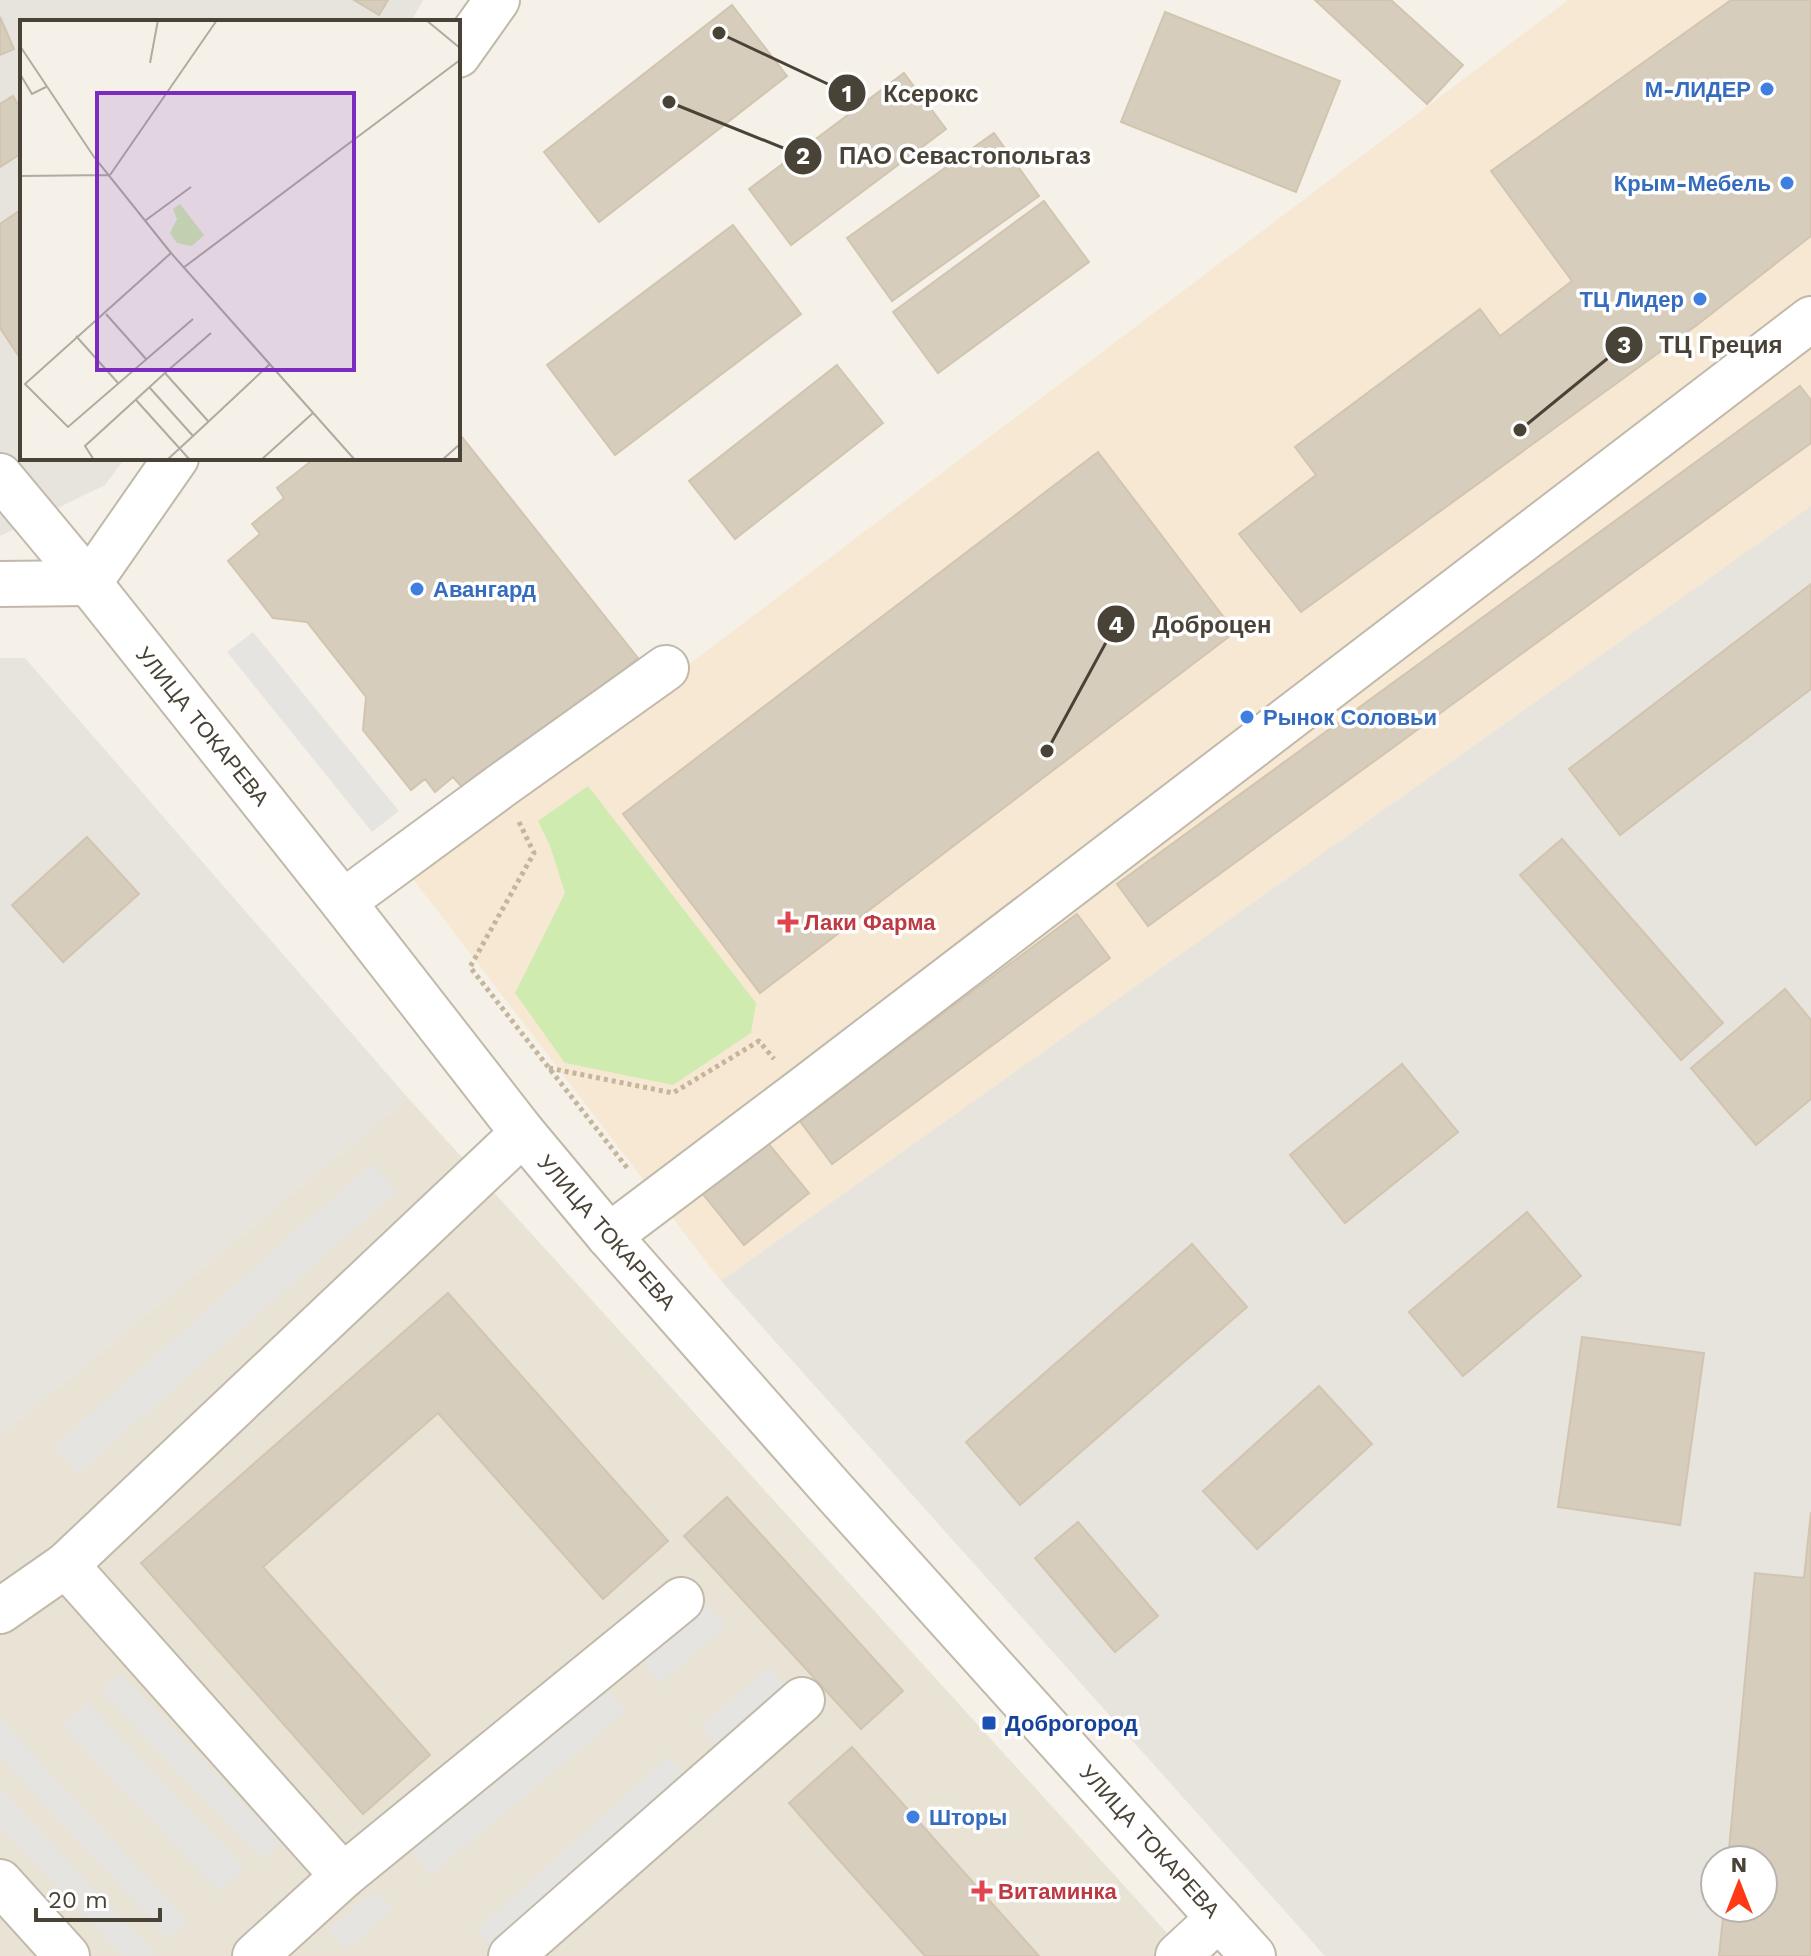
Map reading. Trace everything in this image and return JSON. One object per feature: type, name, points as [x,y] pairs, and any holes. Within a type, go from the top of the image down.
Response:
[{"type":"street","points":[[460,52],[497,0]]},
{"type":"street","points":[[609,1236],[1811,319]]},
{"type":"street","points":[[0,584],[89,583],[175,460]]},
{"type":"street","name":"УЛИЦА ТОКАРЕВА","points":[[0,476],[343,902],[523,1133],[609,1236],[832,1489],[1253,1956]]},
{"type":"street","points":[[343,902],[666,668]]},
{"type":"street","points":[[0,1611],[66,1565],[523,1133]]},
{"type":"street","points":[[66,1565],[343,1876]]},
{"type":"street","points":[[255,1956],[343,1876],[681,1600]]},
{"type":"street","points":[[511,1956],[802,1700]]},
{"type":"street","points":[[0,1882],[67,1956]]},
{"type":"street","points":[[1178,1956],[1219,1918]]},
{"type":"path","points":[[502,785],[534,853],[470,967],[654,1203]]},
{"type":"path","points":[[548,1068],[673,1093],[759,1041],[800,1092]]},
{"type":"shaded area","points":[[0,0],[423,0],[412,20],[20,20],[20,460],[124,460],[105,485],[0,536]]},
{"type":"shaded area","points":[[1568,0],[1811,0],[1811,506],[721,1281],[410,875]]},
{"type":"shaded area","points":[[1811,506],[1811,1956],[1325,1956],[721,1281]]},
{"type":"shaded area","points":[[253,632],[399,811],[372,832],[227,652]]},
{"type":"shaded area","points":[[0,658],[25,658],[408,1098],[0,1436]]},
{"type":"shaded area","points":[[408,1098],[1188,1956],[0,1956],[0,1436]]},
{"type":"shaded area","points":[[372,1163],[397,1191],[78,1474],[54,1446]]},
{"type":"shaded area","points":[[707,1604],[726,1627],[660,1683],[641,1661]]},
{"type":"shaded area","points":[[769,1667],[785,1685],[716,1745],[700,1727]]},
{"type":"shaded area","points":[[120,1673],[281,1842],[262,1860],[101,1691]]},
{"type":"shaded area","points":[[605,1686],[626,1711],[431,1875],[410,1850]]},
{"type":"shaded area","points":[[87,1702],[245,1868],[219,1892],[62,1726]]},
{"type":"shaded area","points":[[0,1718],[188,1921],[169,1939],[0,1757]]},
{"type":"shaded area","points":[[669,1756],[691,1781],[499,1955],[476,1930]]},
{"type":"shaded area","points":[[0,1788],[157,1955],[122,1956],[0,1827]]},
{"type":"shaded area","points":[[375,1890],[393,1910],[345,1951],[328,1930]]},
{"type":"green space","points":[[588,786],[756,1003],[751,1033],[673,1085],[565,1063],[515,993],[565,893],[550,846],[538,821]]},
{"type":"building","points":[[354,0],[388,0],[379,15]]},
{"type":"building","points":[[1315,0],[1391,0],[1463,65],[1427,104]]},
{"type":"building","points":[[1731,0],[1811,0],[1811,236],[1697,325],[1301,612],[1239,534],[1316,475],[1295,447],[1480,309],[1500,336],[1572,281],[1491,171]]},
{"type":"building","points":[[732,5],[787,76],[599,222],[544,152]]},
{"type":"building","points":[[1165,12],[1340,81],[1296,192],[1121,122]]},
{"type":"building","points":[[0,17],[14,49],[0,55]]},
{"type":"building","points":[[904,73],[946,129],[791,245],[749,189]]},
{"type":"building","points":[[13,96],[20,108],[20,154],[0,167],[0,104]]},
{"type":"building","points":[[994,133],[1039,196],[892,301],[847,238]]},
{"type":"building","points":[[1044,201],[1089,262],[938,373],[893,312]]},
{"type":"building","points":[[20,210],[20,358],[0,328],[0,224]]},
{"type":"building","points":[[733,225],[801,314],[615,455],[547,365]]},
{"type":"building","points":[[837,365],[883,423],[735,539],[689,481]]},
{"type":"building","points":[[1800,386],[1811,400],[1811,443],[1148,926],[1117,884]]},
{"type":"building","name":"Авангард","points":[[460,435],[638,658],[467,793],[453,777],[435,792],[425,779],[411,790],[363,730],[366,697],[307,622],[273,618],[228,561],[260,534],[252,524],[284,498],[277,488],[312,460],[460,460]]},
{"type":"building","points":[[1098,452],[1235,632],[760,993],[623,814]]},
{"type":"building","points":[[1811,584],[1811,689],[1620,835],[1569,769]]},
{"type":"building","points":[[87,837],[139,894],[63,962],[12,905]]},
{"type":"building","points":[[1562,839],[1723,1023],[1681,1060],[1520,875]]},
{"type":"building","points":[[1077,914],[1110,958],[832,1164],[799,1120]]},
{"type":"building","points":[[1785,989],[1811,1020],[1811,1099],[1756,1145],[1691,1068]]},
{"type":"building","points":[[1402,1064],[1458,1132],[1345,1223],[1290,1155]]},
{"type":"building","points":[[767,1142],[809,1193],[744,1245],[702,1193]]},
{"type":"building","points":[[1527,1212],[1581,1276],[1463,1376],[1409,1312]]},
{"type":"building","points":[[1192,1244],[1247,1307],[1020,1505],[966,1442]]},
{"type":"building","points":[[448,1293],[668,1541],[603,1599],[438,1413],[263,1567],[430,1755],[363,1814],[141,1563]]},
{"type":"building","points":[[1582,1337],[1704,1353],[1680,1525],[1558,1507]]},
{"type":"building","points":[[1319,1386],[1372,1444],[1257,1549],[1203,1491]]},
{"type":"building","points":[[727,1497],[903,1691],[861,1729],[684,1536]]},
{"type":"building","points":[[1811,1512],[1811,1956],[1719,1956],[1722,1924],[1779,1924],[1779,1844],[1730,1844],[1755,1573],[1804,1578]]},
{"type":"building","points":[[1078,1522],[1158,1616],[1115,1652],[1035,1558]]},
{"type":"building","points":[[852,1747],[1039,1956],[925,1956],[831,1851],[789,1803]]},
{"type":"place","name":"Ксерокс","points":[[719,33]]},
{"type":"place","name":"М-ЛИДЕР","points":[[1767,89]]},
{"type":"place","name":"ПАО Севастопольгаз","points":[[669,102]]},
{"type":"place","name":"Крым-Мебель","points":[[1787,183]]},
{"type":"place","name":"ТЦ Лидер","points":[[1700,299]]},
{"type":"place","name":"ТЦ Греция","points":[[1520,430]]},
{"type":"place","name":"Авангард","points":[[417,589]]},
{"type":"place","name":"Рынок Соловьи","points":[[1247,717]]},
{"type":"place","name":"Доброцен","points":[[1047,751]]},
{"type":"place","name":"Лаки Фарма","points":[[788,922]]},
{"type":"place","name":"Доброгород","points":[[989,1723]]},
{"type":"place","name":"Шторы","points":[[913,1817]]},
{"type":"place","name":"Витаминка","points":[[982,1891]]}]
